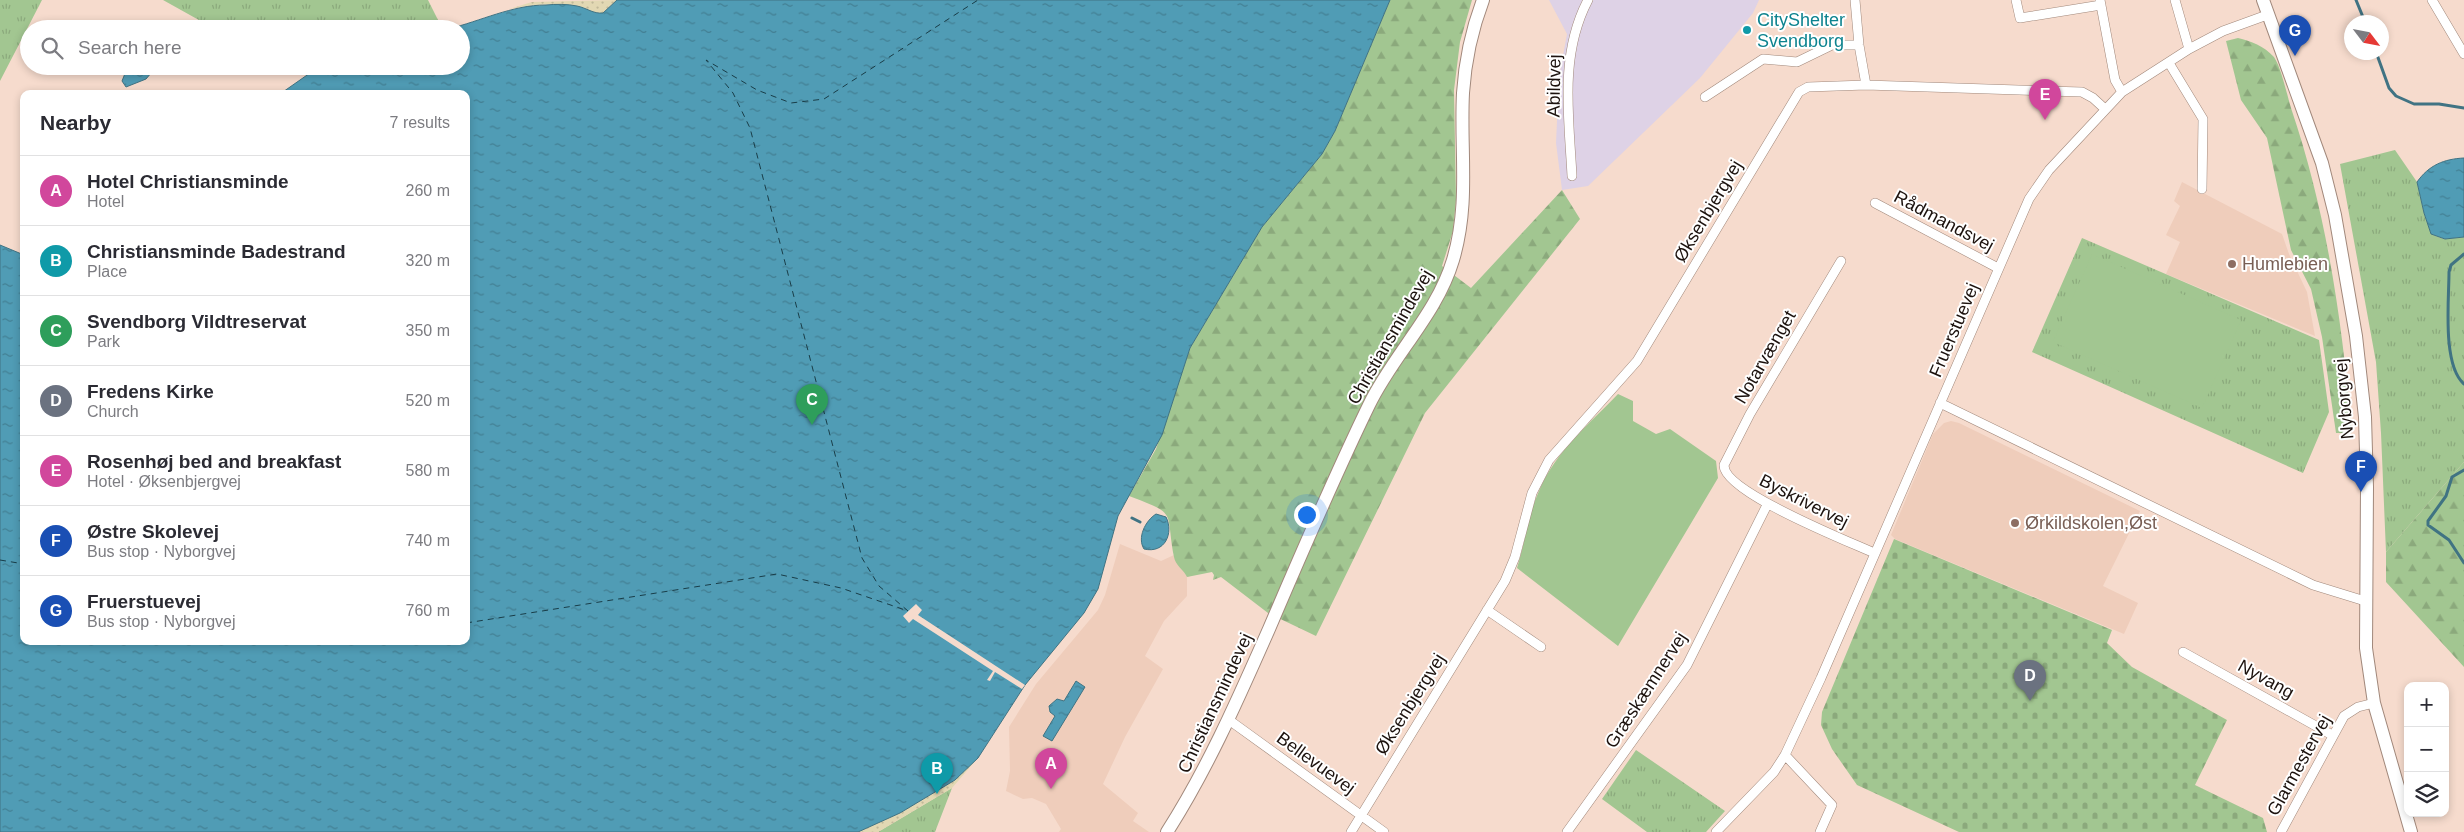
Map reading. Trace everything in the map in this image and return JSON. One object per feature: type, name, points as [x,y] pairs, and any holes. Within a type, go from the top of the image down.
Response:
[{"type":"street","name":"Christiansmindevej","points":[[1167,832],[1203,772],[1229,720],[1347,451],[1378,385],[1441,290],[1452,261],[1464,204],[1463,92],[1470,45],[1483,0]]},
{"type":"street","name":"Abildvej","points":[[1572,176],[1567,89],[1572,41],[1588,0]]},
{"type":"street","points":[[1855,0],[1859,45],[1866,85]]},
{"type":"street","points":[[2016,0],[2020,18],[2101,3],[2115,80],[2122,92]]},
{"type":"street","points":[[2175,0],[2188,49]]},
{"type":"street","name":"Nyborgvej","points":[[2263,0],[2267,16],[2322,163],[2335,215],[2356,336],[2364,417],[2367,487],[2364,602],[2366,648],[2374,703],[2411,832]]},
{"type":"street","points":[[2432,0],[2464,54]]},
{"type":"street","name":"Fruerstuevej","points":[[1716,832],[1774,772],[1785,755],[1821,678],[2029,199],[2049,170],[2122,92],[2188,49],[2223,31],[2267,16]]},
{"type":"street","points":[[1705,98],[1763,59],[1796,62],[1832,45],[1859,45]]},
{"type":"street","points":[[2168,63],[2203,119],[2202,189]]},
{"type":"street","name":"Øksenbjergvej","points":[[1350,832],[1505,581],[1515,557],[1529,504],[1546,466],[1555,453],[1637,361],[1799,92],[1808,87],[1866,85],[2082,92],[2093,98],[2105,109]]},
{"type":"street","name":"Rådmandsvej","points":[[1875,203],[1998,268]]},
{"type":"street","name":"Notarvænget","points":[[1724,471],[1724,465],[1750,414],[1841,261]]},
{"type":"street","points":[[1940,403],[2314,585],[2364,602]]},
{"type":"street","name":"Byskrivervej","points":[[1724,471],[1728,478],[1767,505],[1874,553]]},
{"type":"street","name":"Græskæmnervej","points":[[1567,832],[1687,665],[1767,505]]},
{"type":"street","points":[[1487,610],[1541,647]]},
{"type":"street","name":"Nyvang","points":[[2183,652],[2332,735]]},
{"type":"street","name":"Glarmestervej","points":[[2281,832],[2344,716],[2358,707],[2374,703]]},
{"type":"street","name":"Bellevuevej","points":[[1229,720],[1384,832]]},
{"type":"street","points":[[1785,755],[1832,805],[1820,832]]},
{"type":"shaded area","points":[[1549,0],[1759,0],[1753,13],[1700,78],[1588,186],[1562,190],[1556,143],[1559,77],[1567,34]]},
{"type":"shaded area","name":"Humlebien","points":[[2182,182],[2282,234],[2307,292],[2315,336],[2166,274],[2180,242],[2166,235],[2180,206],[2174,201]]},
{"type":"shaded area","name":"Ørkildskolen,Øst","points":[[1951,421],[1959,423],[2140,511],[2103,586],[2138,603],[2124,634],[1895,539],[1891,535],[1933,434],[1944,423]]},
{"type":"shaded area","points":[[1120,544],[1161,561],[1174,555],[1187,576],[1187,596],[1164,621],[1145,656],[1163,669],[1125,737],[1103,784],[1138,813],[1133,821],[1149,832],[1059,832],[1061,829],[1046,804],[1032,798],[1023,799],[1006,791],[1010,771],[1009,727],[1036,684],[1098,610],[1105,595]]},
{"type":"green space","points":[[0,0],[42,0],[32,20],[20,20],[20,42],[0,81]]},
{"type":"green space","points":[[163,0],[428,0],[438,20],[199,20]]},
{"type":"green space","points":[[1390,0],[1472,0],[1460,42],[1454,90],[1456,200],[1453,231],[1442,266],[1471,288],[1562,190],[1580,219],[1425,413],[1316,636],[1268,613],[1221,577],[1213,580],[1214,575],[1212,572],[1187,577],[1175,560],[1167,516],[1156,507],[1129,496],[1156,449],[1190,348],[1262,227],[1322,154],[1335,131]]},
{"type":"green space","points":[[2238,38],[2257,44],[2274,57],[2277,62],[2304,148],[2323,228],[2338,309],[2352,433],[2336,433],[2322,337],[2311,289],[2291,250],[2267,138],[2241,100],[2226,41]]},
{"type":"green space","points":[[2395,150],[2417,182],[2431,234],[2444,239],[2464,237],[2464,462],[2386,552],[2376,362],[2340,164]]},
{"type":"green space","points":[[2082,238],[2319,340],[2329,412],[2303,473],[2032,352]]},
{"type":"green space","points":[[2092,254],[2241,320],[2202,408],[2053,342]]},
{"type":"green space","points":[[1618,394],[1633,401],[1633,421],[1656,434],[1670,429],[1716,461],[1718,478],[1618,646],[1517,568],[1532,510],[1539,491],[1554,463],[1574,439]]},
{"type":"green space","points":[[2464,462],[2464,667],[2386,582],[2386,552]]},
{"type":"green space","points":[[1894,539],[2112,630],[2107,643],[2132,667],[2227,720],[2195,785],[2263,818],[2267,832],[1959,832],[1857,785],[1832,749],[1821,725],[1822,712]]},
{"type":"green space","points":[[1636,750],[1725,811],[1706,832],[1647,832],[1602,799]]},
{"type":"green space","points":[[952,788],[935,832],[878,832]]},
{"type":"sand","points":[[617,0],[603,13],[565,4],[525,6],[509,9],[532,2]]},
{"type":"sand","points":[[978,758],[952,788],[878,832],[858,832],[900,813],[955,780]]},
{"type":"water","points":[[617,0],[1390,0],[1335,131],[1322,154],[1262,227],[1190,348],[1162,435],[1118,516],[1098,589],[1084,613],[1025,685],[978,758],[955,780],[900,813],[858,832],[0,832],[0,245],[20,253],[20,645],[470,645],[470,90],[286,90],[307,75],[470,75],[470,23],[509,10],[558,4],[581,7],[596,13],[603,13]]},
{"type":"water","points":[[124,75],[149,75],[146,79],[126,87],[122,81]]},
{"type":"water","points":[[2464,158],[2464,237],[2445,239],[2431,234],[2417,182],[2432,167],[2450,160]]},
{"type":"water","points":[[1156,514],[1166,517],[1169,529],[1166,541],[1157,548],[1151,550],[1144,549],[1141,540],[1143,530],[1148,521]]},
{"type":"water","points":[[1076,681],[1085,687],[1052,741],[1043,736],[1055,716],[1050,712],[1049,706],[1057,699],[1064,701]]},
{"type":"pier","points":[[916,604],[922,610],[918,615],[1025,685],[1022,689],[995,672],[990,681],[987,680],[993,671],[913,619],[909,623],[903,616]]},
{"type":"waterway","points":[[2356,0],[2362,15]]},
{"type":"waterway","points":[[2379,60],[2389,88],[2396,96],[2414,104],[2439,104],[2464,108]]},
{"type":"waterway","points":[[2464,254],[2451,265],[2449,272],[2448,315],[2452,362],[2457,375],[2464,384]]},
{"type":"waterway","points":[[2464,470],[2452,477],[2446,496],[2428,521],[2428,525],[2449,540],[2464,563]]},
{"type":"waterway","points":[[1132,518],[1140,522]]},
{"type":"ferry route","points":[[470,622],[777,574],[841,588],[908,611],[879,586],[862,558],[750,128],[733,93],[706,60],[757,90],[791,103],[824,99],[978,0]]},
{"type":"ferry route","points":[[0,560],[20,563]]},
{"type":"place","name":"CityShelter Svendborg","points":[[1747,30]]},
{"type":"place","name":"Fruerstuevej","points":[[2295,56]]},
{"type":"place","name":"Rosenhøj bed and breakfast","points":[[2045,120]]},
{"type":"place","name":"Humlebien","points":[[2232,264]]},
{"type":"place","name":"Svendborg Vildtreservat","points":[[812,425]]},
{"type":"place","name":"Østre Skolevej","points":[[2361,492]]},
{"type":"place","name":"Ørkildskolen,Øst","points":[[2015,523]]},
{"type":"place","name":"Fredens Kirke","points":[[2030,701]]},
{"type":"place","name":"Hotel Christiansminde","points":[[1051,789]]},
{"type":"place","name":"Christiansminde Badestrand","points":[[937,794]]}]
